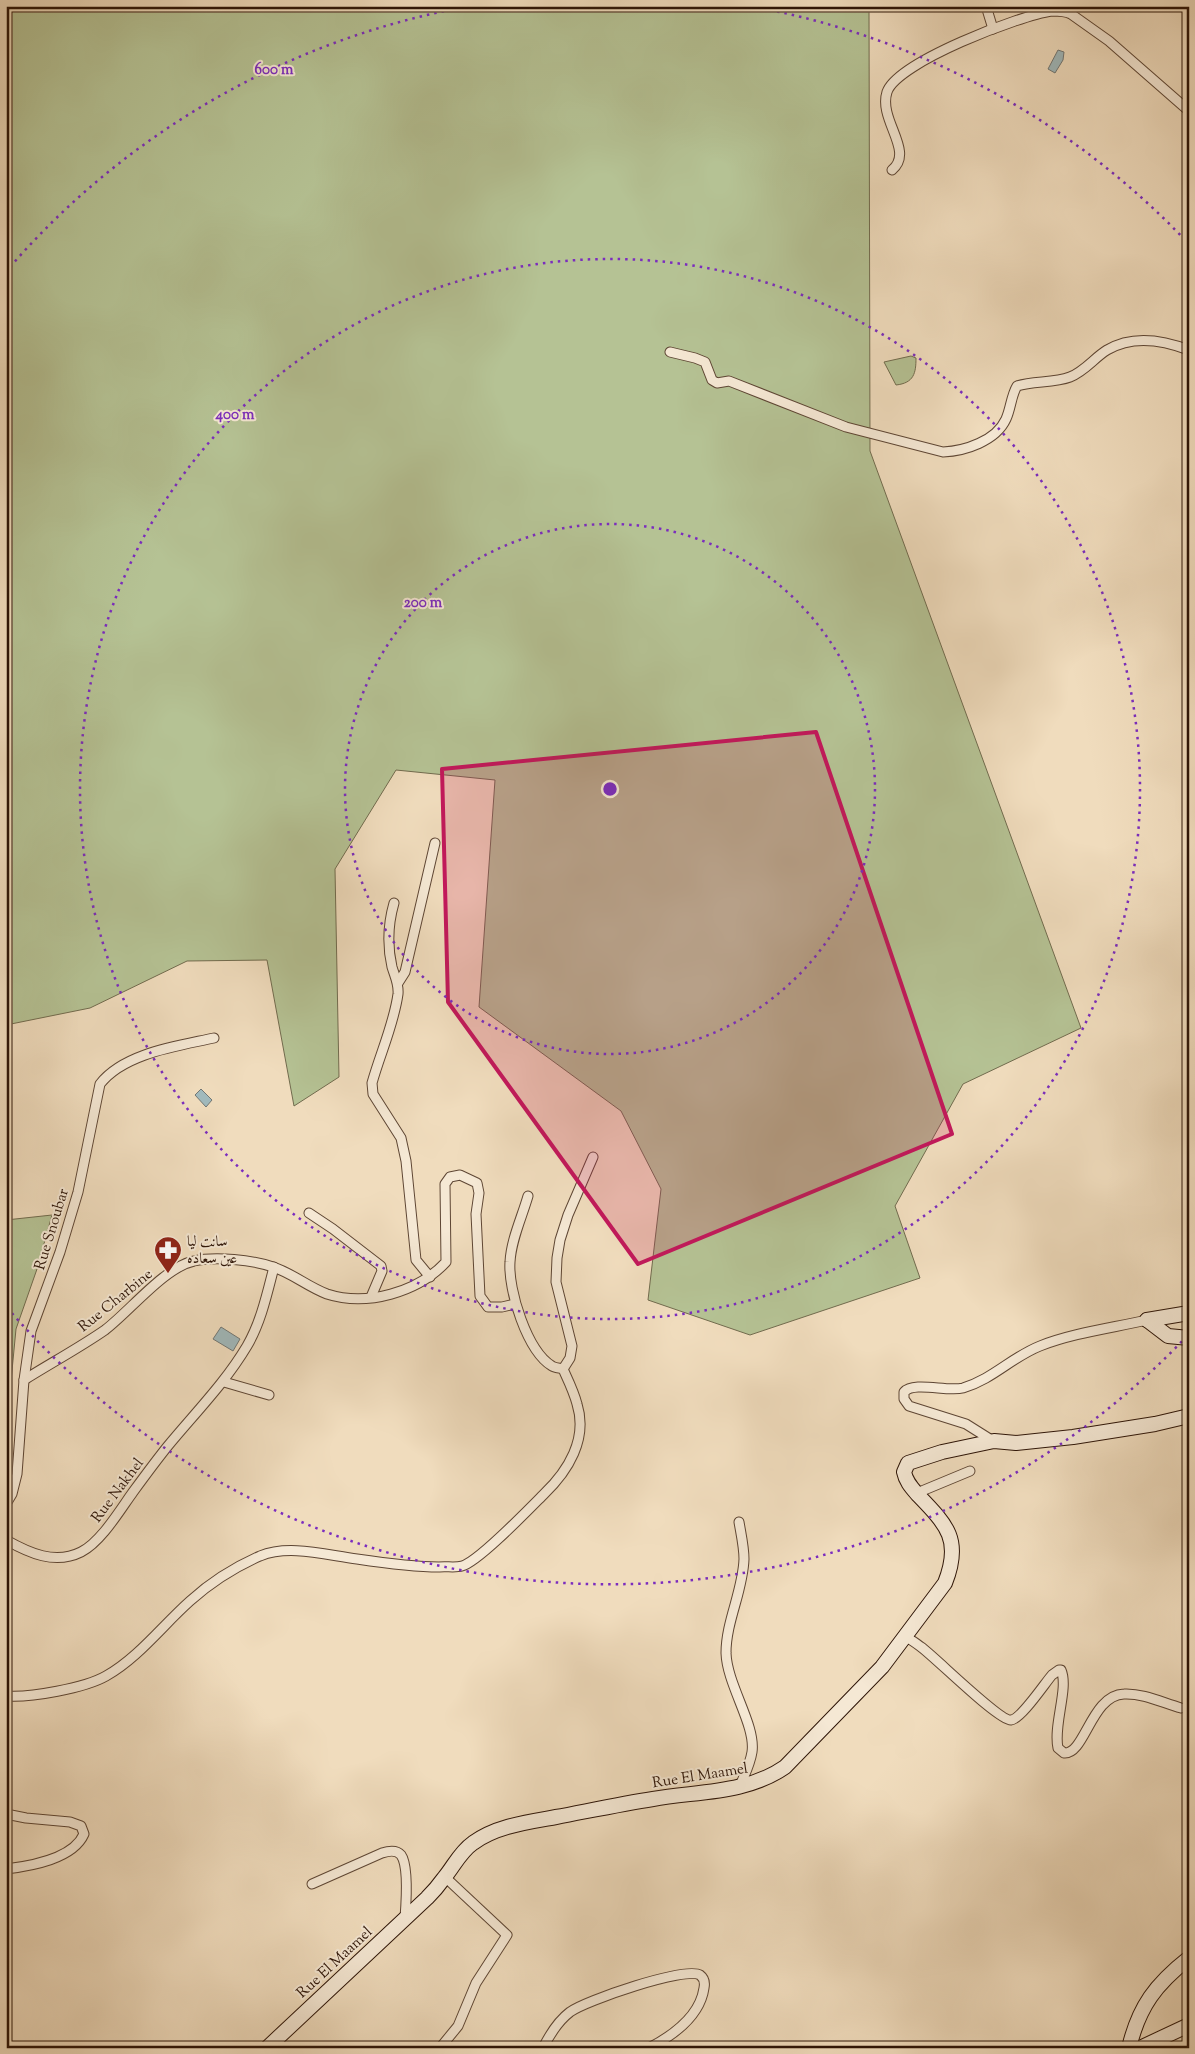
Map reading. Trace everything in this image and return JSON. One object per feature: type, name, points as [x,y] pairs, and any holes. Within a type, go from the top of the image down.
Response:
[{"type":"street","points":[[986,6],[993,29]]},
{"type":"street","points":[[892,170],[897,166],[901,153],[886,110],[886,95],[893,82],[924,60],[993,29],[1051,12],[1064,11],[1108,41],[1189,110]]},
{"type":"street","points":[[670,352],[705,362],[712,380],[717,383],[729,381],[846,427],[943,452],[958,452],[971,448],[1000,428],[1006,418],[1017,386],[1029,382],[1070,377],[1087,367],[1108,349],[1127,342],[1157,341],[1189,350]]},
{"type":"street","points":[[398,983],[405,972],[435,843]]},
{"type":"street","points":[[394,903],[388,932],[392,968],[398,983],[398,993],[392,1020],[372,1083],[373,1094],[401,1138],[406,1161],[416,1260],[430,1277],[446,1262],[445,1184],[450,1177],[460,1174],[477,1183],[479,1193],[476,1214],[480,1296],[488,1307],[502,1308],[515,1304]]},
{"type":"street","name":"Rue Snoubar","points":[[6,1504],[12,1494],[17,1474],[24,1380],[31,1331],[60,1252],[78,1192],[100,1084],[107,1076],[136,1058],[165,1048],[214,1038]]},
{"type":"street","points":[[563,1369],[570,1358],[572,1346],[558,1295],[556,1282],[557,1258],[560,1240],[568,1215],[593,1158]]},
{"type":"street","points":[[528,1196],[510,1261],[510,1278],[515,1304],[527,1332],[540,1354],[552,1366],[563,1369]]},
{"type":"street","points":[[309,1213],[381,1266],[382,1271],[371,1297]]},
{"type":"street","name":"Rue Charbine","points":[[24,1380],[103,1331],[165,1278],[187,1263],[212,1259],[252,1262],[274,1267],[329,1294],[353,1299],[398,1292],[430,1277]]},
{"type":"street","name":"Rue Nakhel","points":[[6,1540],[38,1556],[52,1558],[80,1552],[91,1545],[113,1520],[168,1447],[224,1382],[248,1345],[257,1326],[274,1267]]},
{"type":"street","points":[[1189,1313],[1064,1338],[1039,1346],[988,1378],[967,1387],[948,1389],[910,1388],[904,1392],[904,1399],[909,1406],[966,1424],[994,1442],[1044,1441],[1155,1424],[1189,1416]]},
{"type":"street","points":[[1147,1320],[1168,1336],[1189,1338]]},
{"type":"street","points":[[6,1696],[44,1693],[91,1682],[106,1676],[140,1650],[190,1600],[214,1583],[261,1556],[278,1551],[297,1551],[397,1565],[423,1567],[462,1566],[484,1551],[549,1489],[568,1467],[577,1444],[580,1420],[577,1404],[563,1369]]},
{"type":"street","points":[[224,1382],[269,1395]]},
{"type":"street","name":"Rue El Maamel","points":[[267,2048],[427,1898],[445,1877],[463,1851],[482,1837],[510,1826],[654,1799],[739,1788],[755,1784],[785,1767],[882,1667],[945,1583],[951,1568],[953,1554],[952,1541],[948,1529],[905,1476],[905,1468],[908,1464],[942,1452],[994,1442]]},
{"type":"street","points":[[917,1493],[970,1471]]},
{"type":"street","points":[[739,1522],[744,1560],[728,1631],[726,1655],[730,1677],[744,1714],[753,1750],[749,1767],[739,1788]]},
{"type":"street","points":[[905,1636],[921,1647],[983,1702],[1007,1720],[1013,1719],[1020,1714],[1052,1674],[1061,1670],[1063,1680],[1056,1734],[1058,1748],[1064,1753],[1072,1752],[1077,1747],[1096,1712],[1108,1700],[1116,1696],[1123,1694],[1142,1696],[1181,1708]]},
{"type":"street","points":[[6,1814],[77,1824],[81,1826],[84,1834],[76,1846],[61,1855],[29,1865],[6,1869]]},
{"type":"street","points":[[312,1884],[382,1853],[397,1852],[403,1860],[405,1871],[405,1919]]},
{"type":"street","points":[[440,2048],[458,2026],[476,1983],[507,1935],[445,1877]]},
{"type":"street","points":[[1129,2048],[1137,2022],[1151,1995],[1169,1974],[1189,1958]]},
{"type":"street","points":[[542,2048],[560,2021],[571,2011],[588,2002],[664,1978],[693,1973],[699,1974],[704,1979],[704,1986],[702,1996],[694,2011],[684,2024],[649,2048]]},
{"type":"street","points":[[1140,2048],[1189,2025]]},
{"type":"highlighted area","points":[[816,732],[952,1134],[638,1264],[448,1002],[442,769]]},
{"type":"green space","points":[[6,6],[869,6],[870,451],[1081,1028],[963,1084],[895,1206],[920,1278],[750,1335],[648,1300],[661,1189],[621,1111],[479,1007],[495,780],[396,770],[335,869],[339,1077],[294,1106],[267,960],[187,961],[90,1008],[6,1025]]},
{"type":"green space","points":[[911,356],[916,358],[913,376],[907,382],[896,385],[884,362]]},
{"type":"green space","points":[[52,1215],[37,1269],[16,1329],[11,1381],[6,1382],[6,1220]]},
{"type":"water","points":[[1058,50],[1064,52],[1063,60],[1055,73],[1048,69]]},
{"type":"water","points":[[201,1089],[212,1100],[206,1107],[195,1095]]},
{"type":"water","points":[[221,1327],[240,1339],[233,1351],[213,1339]]},
{"type":"place","name":"سانت ليا عين سعاده","points":[[168,1274]]}]
